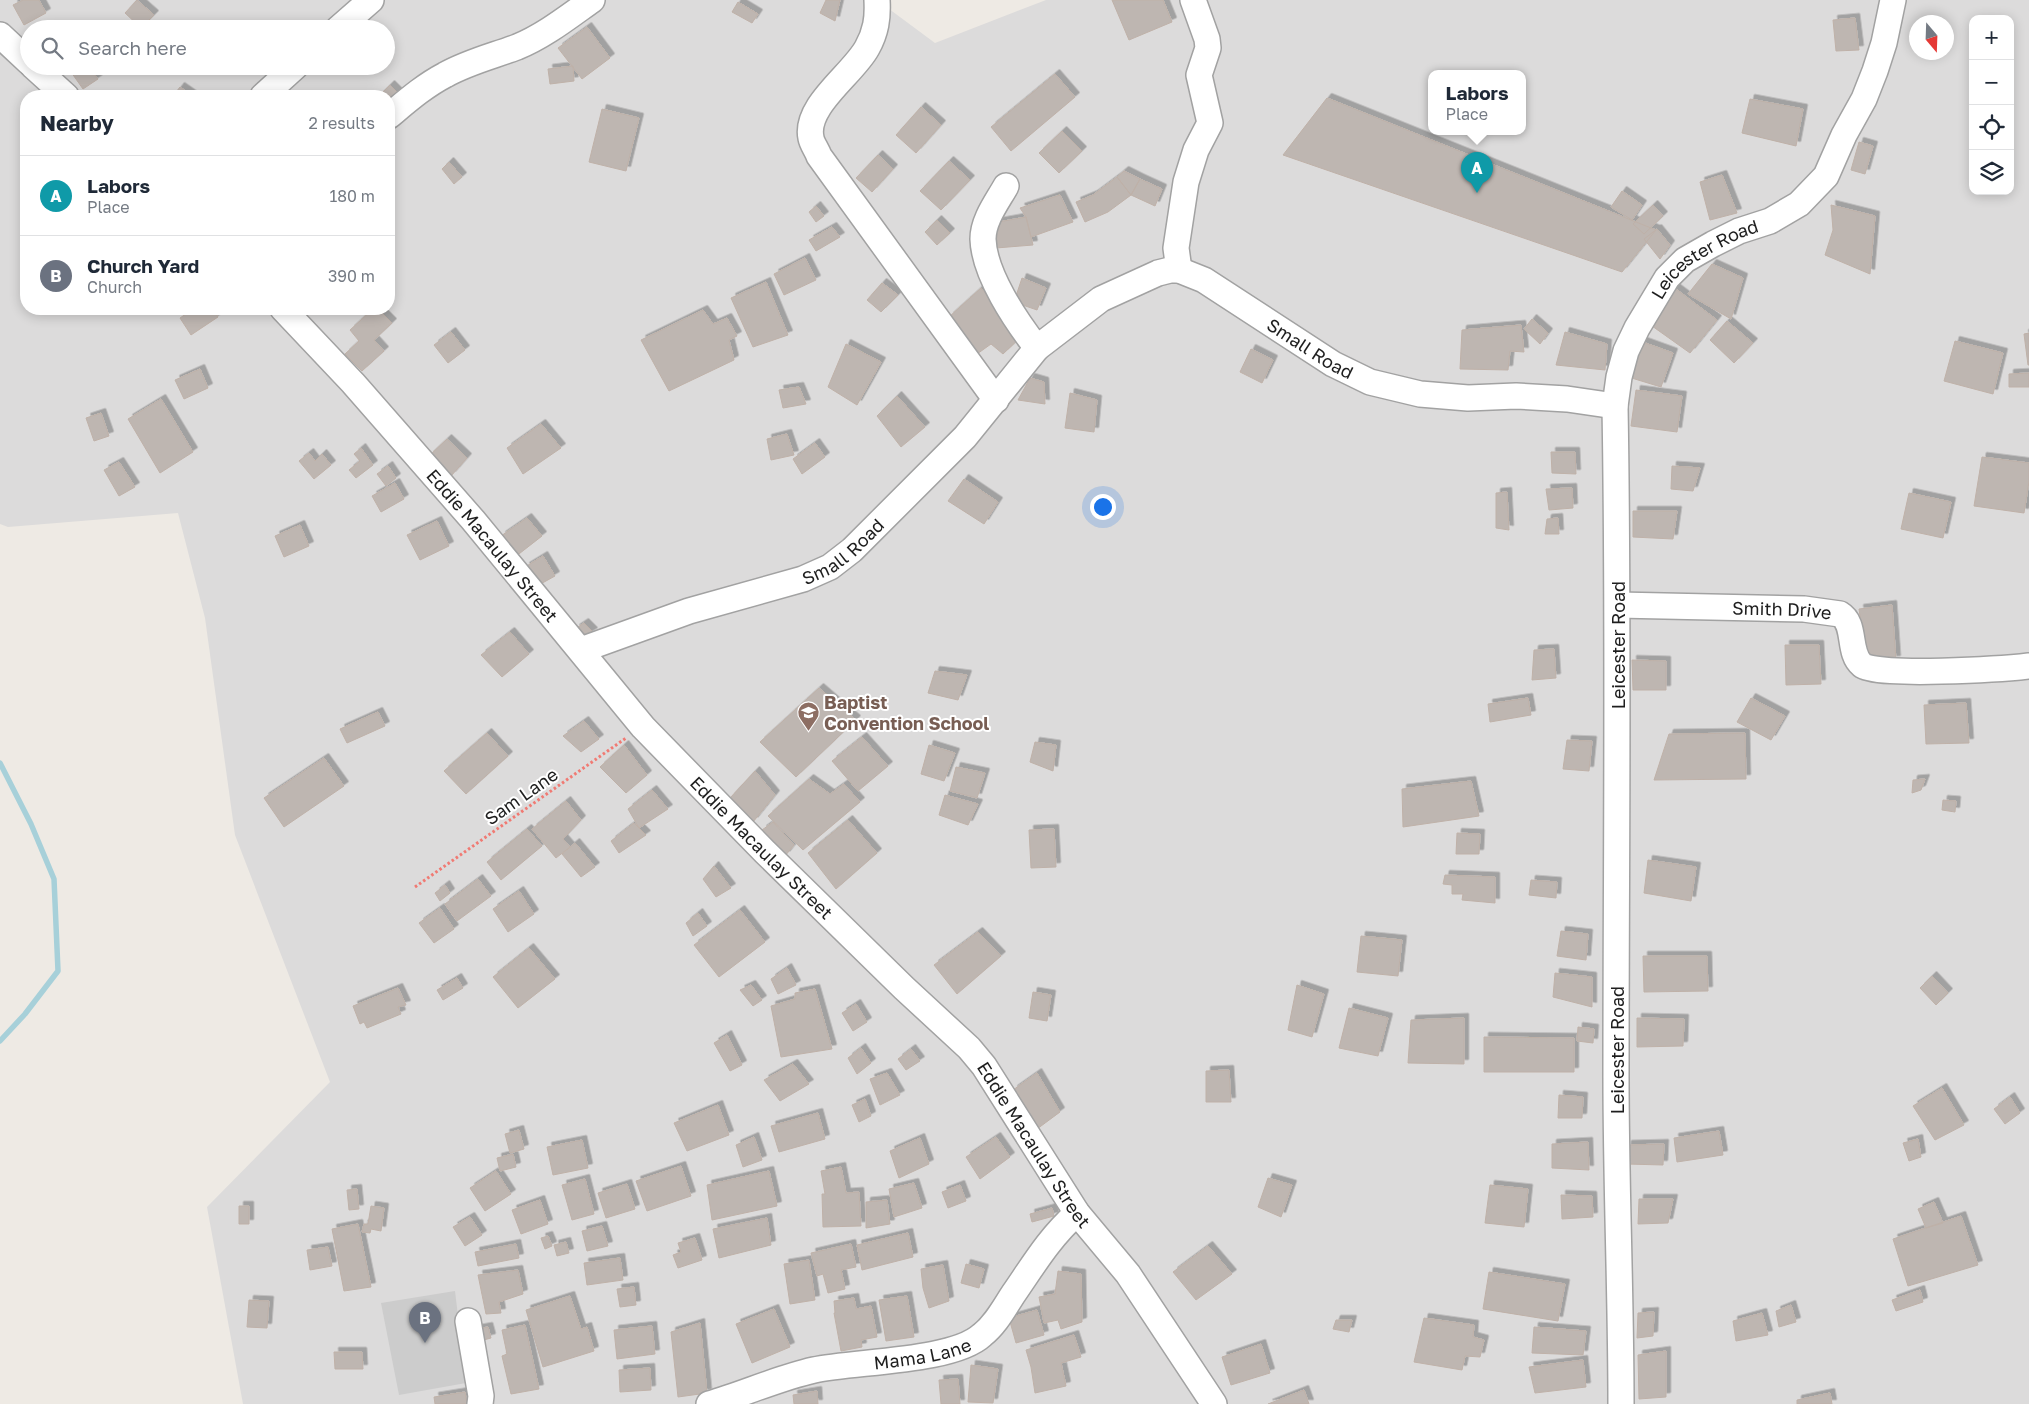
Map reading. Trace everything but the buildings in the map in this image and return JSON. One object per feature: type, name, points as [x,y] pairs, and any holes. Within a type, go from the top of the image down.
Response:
[{"type":"street","points":[[348,20],[371,0]]},
{"type":"street","points":[[395,111],[414,95],[443,76],[465,64],[517,46],[544,33],[592,0]]},
{"type":"street","points":[[877,0],[878,19],[867,49],[819,106],[812,122],[811,138],[819,156],[996,400]]},
{"type":"street","points":[[1179,270],[1176,248],[1186,182],[1196,150],[1210,123],[1199,75],[1208,48],[1207,39],[1193,0]]},
{"type":"street","name":"Leicester Road","points":[[1621,1404],[1616,1190],[1618,605],[1615,406],[1619,377],[1626,351],[1637,328],[1667,278],[1685,260],[1739,231],[1770,221],[1799,204],[1826,176],[1844,135],[1864,99],[1884,43],[1893,0]]},
{"type":"street","points":[[0,35],[20,54]]},
{"type":"street","points":[[43,75],[59,90]]},
{"type":"street","points":[[270,90],[286,75]]},
{"type":"street","points":[[1006,186],[987,220],[983,238],[986,257],[1006,303],[1037,348]]},
{"type":"street","name":"Small Road","points":[[581,650],[689,611],[803,579],[830,567],[852,550],[958,444],[1037,348],[1101,299],[1170,270],[1179,270],[1204,280],[1333,364],[1370,382],[1420,394],[1468,398],[1516,396],[1615,406]]},
{"type":"street","name":"Eddie Macaulay Street","points":[[289,315],[353,383],[473,520],[642,726],[765,852],[904,988],[969,1048],[984,1066],[1077,1213],[1128,1274],[1214,1404]]},
{"type":"street","name":"Smith Drive","points":[[1618,605],[1804,609],[1840,614],[1848,624],[1856,659],[1867,668],[1908,671],[2004,669],[2029,666]]},
{"type":"street","name":"Mama Lane","points":[[709,1404],[744,1399],[788,1377],[816,1370],[941,1353],[964,1346],[981,1337],[994,1323],[1048,1242],[1077,1213]]},
{"type":"street","points":[[468,1321],[480,1404]]},
{"type":"path","name":"Sam Lane","points":[[415,887],[642,726]]},
{"type":"shaded area","points":[[0,0],[877,0],[935,43],[1046,0],[2029,0],[2029,1404],[243,1404],[207,1207],[330,1082],[235,835],[205,618],[178,513],[8,527],[0,524]]},
{"type":"shaded area","points":[[455,1291],[466,1383],[399,1395],[381,1303]]},
{"type":"waterway","points":[[0,763],[31,824],[54,879],[58,971],[25,1014],[0,1041]]},
{"type":"place","name":"Labors","points":[[1477,193]]},
{"type":"place","name":"Baptist Convention School","points":[[808,731]]},
{"type":"place","name":"Church Yard","points":[[425,1343]]}]
